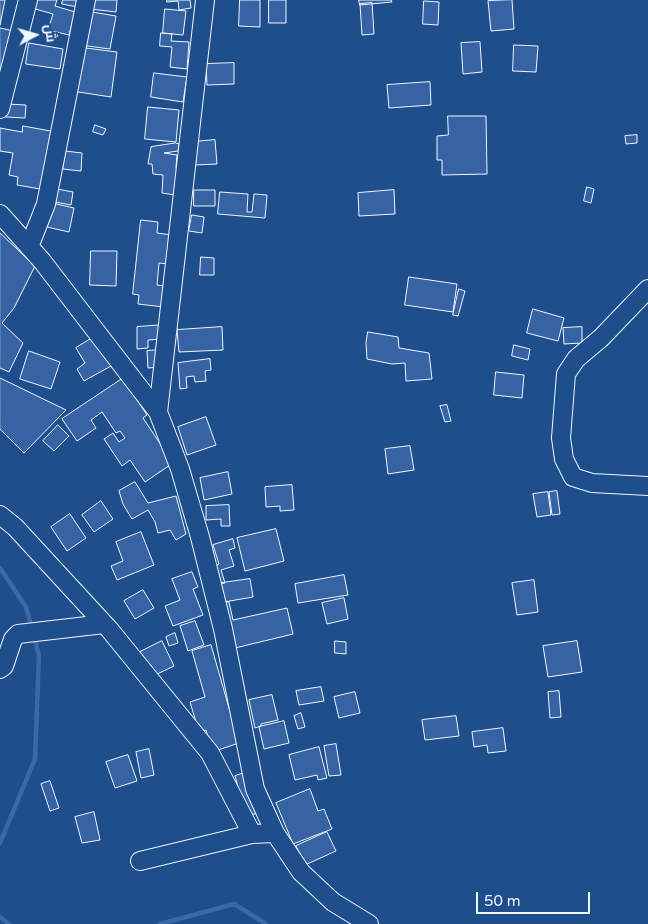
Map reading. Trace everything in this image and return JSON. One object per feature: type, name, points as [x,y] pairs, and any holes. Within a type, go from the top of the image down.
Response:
[{"type":"street","points":[[0,109],[28,0]]},
{"type":"street","points":[[29,247],[46,204],[86,0]]},
{"type":"street","points":[[158,412],[206,0]]},
{"type":"street","points":[[0,214],[29,247],[158,412],[180,469],[200,537],[223,630],[255,789],[275,833],[301,872],[333,902],[369,924]]},
{"type":"street","points":[[648,288],[601,338],[576,359],[566,374],[561,438],[564,460],[573,477],[592,483],[648,486]]},
{"type":"street","points":[[0,515],[15,527],[104,624],[210,753],[252,834]]},
{"type":"street","points":[[0,669],[4,666],[13,639],[18,634],[104,624]]},
{"type":"street","points":[[140,861],[252,834],[275,833]]},
{"type":"building","points":[[0,0],[5,0],[0,25]]},
{"type":"building","points":[[34,0],[57,0],[55,6],[75,12],[69,35],[48,30],[53,14],[32,8]]},
{"type":"building","points":[[63,0],[84,0],[83,8],[62,4]]},
{"type":"building","points":[[91,0],[117,0],[116,12],[90,9]]},
{"type":"building","points":[[167,0],[190,0],[191,8],[179,10],[178,1],[167,2]]},
{"type":"building","points":[[240,0],[260,0],[260,27],[239,26]]},
{"type":"building","points":[[269,0],[286,0],[286,23],[269,23]]},
{"type":"building","points":[[359,0],[391,0],[392,2],[360,5]]},
{"type":"building","points":[[512,0],[514,29],[491,31],[488,1]]},
{"type":"building","points":[[424,1],[439,2],[438,25],[423,24]]},
{"type":"building","points":[[372,3],[374,34],[362,35],[360,4]]},
{"type":"building","points":[[165,9],[186,11],[183,35],[163,33]]},
{"type":"building","points":[[86,11],[116,16],[110,49],[80,45]]},
{"type":"building","points":[[0,28],[14,31],[0,75]]},
{"type":"building","points":[[161,33],[172,34],[171,41],[189,42],[187,69],[170,67],[172,47],[160,46]]},
{"type":"building","points":[[480,42],[482,72],[463,74],[461,43]]},
{"type":"building","points":[[29,43],[63,49],[60,69],[26,64]]},
{"type":"building","points":[[514,45],[538,46],[536,72],[513,71]]},
{"type":"building","points":[[78,47],[117,52],[111,97],[72,91]]},
{"type":"building","points":[[234,63],[234,84],[207,85],[206,64]]},
{"type":"building","points":[[154,73],[187,77],[183,102],[151,97]]},
{"type":"building","points":[[430,82],[431,105],[389,108],[387,85]]},
{"type":"building","points":[[6,104],[26,105],[25,118],[6,117]]},
{"type":"building","points":[[148,107],[179,110],[176,142],[145,139]]},
{"type":"building","points":[[448,116],[486,116],[487,174],[442,175],[442,160],[437,160],[437,136],[448,135]]},
{"type":"building","points":[[95,125],[106,129],[103,135],[93,132]]},
{"type":"building","points":[[23,126],[56,132],[46,190],[17,185],[18,177],[9,175],[13,153],[0,151],[0,128],[22,132]]},
{"type":"building","points":[[637,135],[637,143],[626,144],[625,136]]},
{"type":"building","points":[[215,140],[217,164],[195,165],[193,142]]},
{"type":"building","points":[[179,144],[178,151],[164,153],[177,155],[178,179],[175,195],[162,193],[163,175],[153,174],[152,164],[148,164],[151,147]]},
{"type":"building","points":[[65,151],[82,153],[81,171],[63,169]]},
{"type":"building","points":[[587,187],[594,189],[591,203],[584,201]]},
{"type":"building","points":[[57,189],[73,192],[71,205],[55,202]]},
{"type":"building","points":[[194,190],[215,190],[215,206],[194,206]]},
{"type":"building","points":[[394,190],[395,214],[359,216],[358,193]]},
{"type":"building","points":[[220,192],[248,194],[247,212],[252,212],[254,194],[267,195],[265,218],[218,214]]},
{"type":"building","points":[[52,203],[74,208],[69,232],[47,227]]},
{"type":"building","points":[[192,215],[204,217],[202,233],[189,231]]},
{"type":"building","points":[[141,220],[158,222],[157,233],[172,235],[169,264],[159,263],[157,285],[166,286],[164,307],[138,304],[139,295],[133,294]]},
{"type":"building","points":[[0,233],[35,266],[14,308],[2,323],[23,343],[9,372],[0,368]]},
{"type":"building","points":[[91,251],[117,251],[116,286],[90,285]]},
{"type":"building","points":[[201,257],[214,258],[214,275],[200,275]]},
{"type":"building","points":[[409,277],[457,284],[453,312],[405,305]]},
{"type":"building","points":[[459,289],[465,291],[458,316],[453,315]]},
{"type":"building","points":[[533,309],[564,318],[558,341],[527,333]]},
{"type":"building","points":[[164,325],[164,339],[148,340],[148,348],[137,349],[137,327]]},
{"type":"building","points":[[222,327],[223,350],[179,352],[177,330]]},
{"type":"building","points":[[582,327],[582,343],[564,344],[563,328]]},
{"type":"building","points":[[368,332],[398,337],[399,348],[429,353],[432,379],[406,381],[405,363],[392,364],[367,359],[366,343]]},
{"type":"building","points":[[94,337],[111,366],[84,381],[77,369],[85,363],[76,348]]},
{"type":"building","points":[[514,345],[530,349],[528,360],[512,356]]},
{"type":"building","points":[[160,350],[161,367],[148,368],[147,351]]},
{"type":"building","points":[[29,351],[60,362],[51,389],[20,379]]},
{"type":"building","points":[[210,359],[211,370],[205,371],[206,381],[195,382],[194,376],[186,377],[187,388],[180,389],[178,363]]},
{"type":"building","points":[[496,372],[524,375],[522,398],[494,395]]},
{"type":"building","points":[[125,377],[133,394],[147,415],[143,418],[173,463],[145,482],[130,460],[122,466],[104,439],[113,433],[119,442],[125,438],[120,431],[116,433],[102,412],[91,420],[96,428],[77,441],[62,419]]},
{"type":"building","points":[[0,378],[66,410],[24,453],[0,429]]},
{"type":"building","points":[[447,405],[451,421],[445,422],[440,406]]},
{"type":"building","points":[[206,417],[216,445],[187,455],[178,427]]},
{"type":"building","points":[[58,425],[69,436],[54,451],[43,441]]},
{"type":"building","points":[[410,446],[414,470],[388,474],[385,449]]},
{"type":"building","points":[[228,472],[232,494],[204,500],[200,478]]},
{"type":"building","points":[[135,482],[148,503],[176,496],[186,534],[176,540],[170,530],[158,533],[155,522],[148,510],[132,519],[123,504],[119,491]]},
{"type":"building","points":[[292,485],[294,510],[280,511],[280,506],[266,507],[265,487]]},
{"type":"building","points":[[557,491],[560,514],[552,515],[549,492]]},
{"type":"building","points":[[548,492],[551,515],[537,517],[533,494]]},
{"type":"building","points":[[101,501],[113,519],[94,532],[82,515]]},
{"type":"building","points":[[229,505],[230,526],[221,526],[221,519],[206,520],[206,506]]},
{"type":"building","points":[[70,514],[86,538],[67,551],[51,527]]},
{"type":"building","points":[[276,529],[284,561],[245,571],[237,538]]},
{"type":"building","points":[[141,532],[154,565],[117,580],[111,566],[123,561],[116,542]]},
{"type":"building","points":[[233,539],[235,548],[229,550],[234,566],[221,570],[225,583],[219,584],[214,566],[219,564],[213,545]]},
{"type":"building","points":[[192,572],[198,587],[193,589],[203,615],[173,626],[165,606],[180,600],[172,579]]},
{"type":"building","points":[[344,575],[348,595],[298,603],[295,584]]},
{"type":"building","points":[[250,579],[253,597],[218,603],[215,584]]},
{"type":"building","points":[[534,580],[538,612],[517,615],[512,583]]},
{"type":"building","points":[[143,590],[154,608],[135,619],[124,601]]},
{"type":"building","points":[[344,598],[348,619],[327,624],[322,603]]},
{"type":"building","points":[[229,602],[233,620],[287,608],[293,634],[235,648],[225,603]]},
{"type":"building","points":[[195,621],[204,645],[188,651],[180,626]]},
{"type":"building","points":[[175,633],[178,643],[169,646],[166,637]]},
{"type":"building","points":[[162,641],[174,666],[151,677],[140,652]]},
{"type":"building","points":[[335,641],[346,642],[346,654],[335,653]]},
{"type":"building","points":[[577,641],[582,672],[548,677],[543,646]]},
{"type":"building","points":[[211,645],[239,743],[212,752],[206,730],[199,732],[190,702],[205,697],[192,651]]},
{"type":"building","points":[[321,687],[324,701],[299,705],[296,691]]},
{"type":"building","points":[[559,691],[561,717],[550,718],[548,692]]},
{"type":"building","points":[[355,692],[360,713],[339,718],[334,697]]},
{"type":"building","points":[[272,695],[278,720],[261,724],[261,726],[255,728],[249,700]]},
{"type":"building","points":[[301,713],[305,727],[298,729],[294,716]]},
{"type":"building","points":[[456,716],[459,736],[425,740],[422,720]]},
{"type":"building","points":[[284,721],[289,743],[264,749],[259,727]]},
{"type":"building","points":[[503,728],[506,751],[488,753],[487,745],[474,747],[472,732]]},
{"type":"building","points":[[336,744],[341,775],[329,776],[324,746]]},
{"type":"building","points":[[319,747],[327,778],[318,780],[317,775],[295,780],[289,755]]},
{"type":"building","points":[[149,749],[154,775],[141,778],[136,752]]},
{"type":"building","points":[[128,755],[137,781],[115,788],[106,762]]},
{"type":"building","points":[[251,771],[262,812],[246,816],[235,776]]},
{"type":"building","points":[[50,781],[59,808],[50,811],[41,784]]},
{"type":"building","points":[[310,789],[318,811],[324,809],[332,829],[293,844],[276,803]]},
{"type":"building","points":[[94,812],[100,840],[82,843],[75,817]]},
{"type":"building","points":[[327,832],[336,851],[305,865],[296,846]]},
{"type":"waterway","points":[[0,568],[26,607],[32,628]]},
{"type":"waterway","points":[[0,843],[35,759],[39,656],[34,636]]},
{"type":"waterway","points":[[160,924],[234,904],[266,924]]},
{"type":"waterway","points":[[0,917],[9,924]]}]
